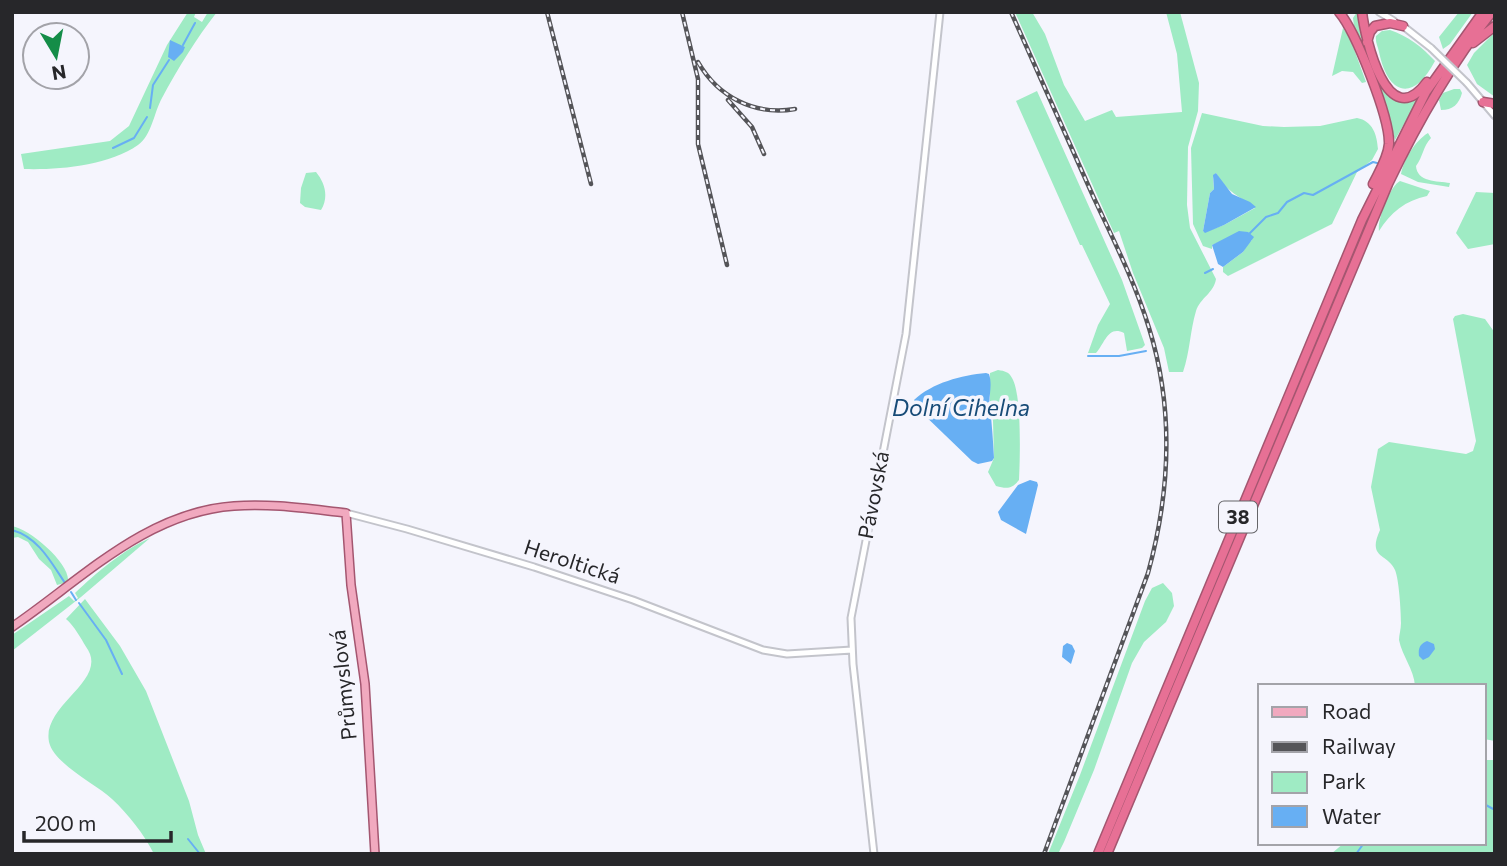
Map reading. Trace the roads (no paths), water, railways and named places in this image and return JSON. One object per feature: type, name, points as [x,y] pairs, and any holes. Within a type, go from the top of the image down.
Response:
[{"type":"highway","points":[[1339,12],[1348,23],[1387,128],[1392,159],[1381,181]]},
{"type":"highway","points":[[1348,23],[1352,12]]},
{"type":"highway","points":[[1362,12],[1367,42],[1378,75],[1387,89],[1399,97],[1409,97],[1421,90],[1477,20]]},
{"type":"highway","name":"38","points":[[1098,854],[1341,269],[1381,181],[1426,92],[1483,12]]},
{"type":"highway","name":"38","points":[[1392,159],[1492,12]]},
{"type":"highway","points":[[1367,42],[1375,26],[1390,23],[1403,26]]},
{"type":"highway","points":[[1465,49],[1495,26]]},
{"type":"highway","points":[[1483,102],[1495,104]]},
{"type":"highway","name":"38","points":[[1107,854],[1381,181]]},
{"type":"main road","name":"Heroltická","points":[[12,627],[132,541],[166,522],[225,506],[278,506],[346,513]]},
{"type":"main road","name":"Průmyslová","points":[[346,513],[351,585],[365,684],[375,854]]},
{"type":"street","name":"Pávovská","points":[[874,854],[852,650],[852,602],[908,323],[940,12]]},
{"type":"street","points":[[1379,12],[1403,26],[1431,48],[1467,83],[1495,116]]},
{"type":"street","name":"Heroltická","points":[[346,513],[534,567],[634,600],[774,653],[852,650]]},
{"type":"water","points":[[170,40],[185,47],[174,61],[168,57]]},
{"type":"water","points":[[1216,173],[1232,194],[1256,207],[1205,233],[1203,231],[1210,193],[1214,189],[1213,175]]},
{"type":"water","points":[[1239,231],[1248,232],[1254,237],[1243,252],[1223,267],[1218,264],[1212,245]]},
{"type":"water","name":"Dolní Cihelna","points":[[989,374],[991,383],[994,458],[992,461],[978,464],[918,409],[914,400],[929,389],[948,381]]},
{"type":"water","points":[[1030,480],[1038,485],[1026,534],[1001,520],[998,512],[1018,485]]},
{"type":"water","points":[[1427,641],[1434,644],[1435,649],[1423,660],[1419,656],[1419,649]]},
{"type":"water","points":[[1067,643],[1072,645],[1075,651],[1071,664],[1062,657],[1063,646]]},
{"type":"waterway","points":[[183,45],[195,23]]},
{"type":"waterway","points":[[150,108],[153,85],[169,60]]},
{"type":"waterway","points":[[113,148],[134,138],[147,117]]},
{"type":"waterway","points":[[1250,233],[1266,217],[1278,213],[1287,202],[1304,193],[1313,195],[1373,162],[1381,164]]},
{"type":"waterway","points":[[1205,273],[1213,269]]},
{"type":"waterway","points":[[1088,356],[1119,356],[1146,351]]},
{"type":"waterway","points":[[12,530],[37,544],[65,583]]},
{"type":"waterway","points":[[71,592],[76,600]]},
{"type":"waterway","points":[[79,603],[106,640],[122,674]]},
{"type":"waterway","points":[[1486,805],[1495,810]]},
{"type":"waterway","points":[[188,839],[200,854]]},
{"type":"waterway","points":[[1356,854],[1363,845]]},
{"type":"railway","points":[[547,12],[591,184]]},
{"type":"railway","points":[[682,12],[698,79],[698,144],[727,265]]},
{"type":"railway","points":[[1011,12],[1137,294],[1157,358],[1165,420],[1165,481],[1148,573],[1044,854]]},
{"type":"railway","points":[[698,62],[716,85],[739,101],[766,110],[795,109]]},
{"type":"railway","points":[[728,100],[752,127],[764,154]]}]
